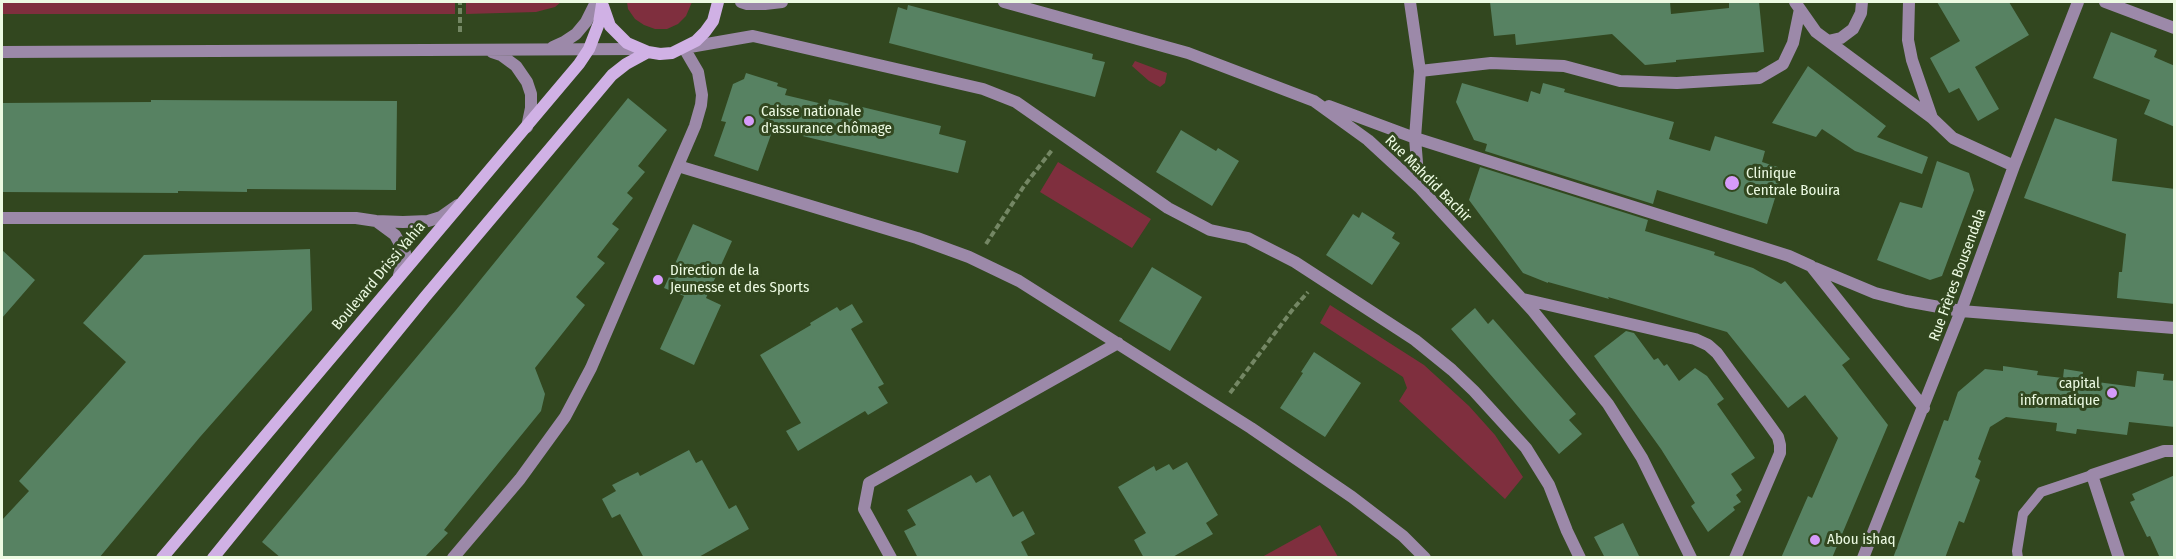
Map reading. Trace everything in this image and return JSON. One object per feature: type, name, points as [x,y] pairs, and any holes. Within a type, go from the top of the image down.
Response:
[{"type":"main road","points":[[600,2],[610,26],[627,43],[642,50],[672,52],[684,48],[705,32],[713,21],[718,2]]},
{"type":"main road","name":"Boulevard Drissi Yahia","points":[[162,558],[579,64],[589,49],[599,23],[600,2]]},
{"type":"main road","points":[[213,558],[425,297],[612,75],[642,50]]},
{"type":"street","points":[[547,49],[576,34],[600,2]]},
{"type":"street","points":[[741,2],[765,4],[782,2]]},
{"type":"street","name":"Rue Mahdid Bachir","points":[[1004,2],[1188,53],[1314,101],[1368,140],[1419,187],[1521,299],[1563,346],[1608,404],[1632,440],[1691,558]]},
{"type":"street","points":[[1410,2],[1420,71],[1415,138],[1419,187]]},
{"type":"street","points":[[1828,41],[1841,38],[1853,29],[1861,13],[1862,2]]},
{"type":"street","points":[[1909,2],[1908,40],[1912,60],[1932,118]]},
{"type":"street","name":"Rue Frères Bousendala","points":[[1863,558],[1924,408],[2013,166],[2078,2]]},
{"type":"street","points":[[2105,2],[2175,28]]},
{"type":"street","points":[[1420,71],[1491,63],[1564,66],[1620,81],[1677,83],[1759,78],[1783,64],[1793,43],[1797,5]]},
{"type":"street","points":[[1797,5],[1816,32],[1932,118],[1953,138],[2013,166]]},
{"type":"street","points":[[453,558],[520,479],[565,417],[591,368],[695,126],[702,95],[698,72],[684,48],[753,36],[983,89],[1016,102],[1168,207],[1210,230],[1248,238],[1294,262],[1414,340],[1452,370],[1526,448],[1549,485],[1580,558]]},
{"type":"street","points":[[485,50],[501,55],[516,66],[527,82],[531,94],[527,127]]},
{"type":"street","points":[[2,52],[642,50]]},
{"type":"street","points":[[1314,101],[1415,138],[1789,256],[1848,284],[1875,293],[1961,311],[2175,328]]},
{"type":"street","points":[[678,166],[917,238],[975,260],[1019,281],[1219,408],[1352,497],[1403,536],[1425,558]]},
{"type":"street","points":[[2,218],[356,218],[376,221],[428,221],[441,217],[463,201]]},
{"type":"street","points":[[376,221],[395,235],[405,253],[399,275]]},
{"type":"street","points":[[1811,266],[1924,408]]},
{"type":"street","points":[[1521,299],[1695,339],[1708,345],[1717,353],[1778,437],[1780,446],[1780,453],[1736,558]]},
{"type":"street","points":[[891,558],[864,509],[869,483],[1118,344]]},
{"type":"street","points":[[2120,558],[2092,476],[2164,451],[2175,451]]},
{"type":"lane","points":[[2018,558],[2017,550],[2023,514],[2041,492],[2092,476]]},
{"type":"path","points":[[460,2],[460,15]]},
{"type":"path","points":[[975,260],[1024,186],[1052,150]]},
{"type":"path","points":[[1219,408],[1293,309],[1310,290]]},
{"type":"shaded area","points":[[2,2],[455,2],[455,14],[2,14]]},
{"type":"shaded area","points":[[466,2],[561,2],[555,7],[536,12],[466,14]]},
{"type":"shaded area","points":[[627,2],[692,2],[686,16],[678,24],[667,29],[655,29],[635,19],[628,9]]},
{"type":"shaded area","points":[[1135,61],[1167,73],[1165,83],[1160,87],[1149,81],[1132,66]]},
{"type":"shaded area","points":[[1058,162],[1151,219],[1132,248],[1040,192]]},
{"type":"shaded area","points":[[1330,305],[1424,365],[1469,406],[1495,435],[1523,477],[1505,499],[1399,401],[1407,388],[1403,377],[1320,323]]},
{"type":"shaded area","points":[[1320,525],[1338,557],[1262,557]]},
{"type":"building","points":[[1490,2],[1670,2],[1671,14],[1729,8],[1729,2],[1759,2],[1764,52],[1645,65],[1612,34],[1516,45],[1515,34],[1494,36]]},
{"type":"building","points":[[1937,2],[2009,2],[2029,35],[1975,67],[1999,109],[1978,121],[1959,88],[1949,93],[1930,58],[1960,41]]},
{"type":"building","points":[[908,5],[1093,54],[1092,59],[1105,62],[1095,97],[889,43],[898,7],[907,10]]},
{"type":"building","points":[[2111,32],[2157,50],[2154,57],[2175,66],[2175,127],[2144,114],[2150,100],[2093,78]]},
{"type":"building","points":[[1808,66],[1886,126],[1877,137],[1928,157],[1922,174],[1855,151],[1822,129],[1816,137],[1772,123]]},
{"type":"building","points":[[746,73],[778,83],[777,86],[787,89],[785,95],[827,105],[829,99],[941,126],[939,134],[966,141],[958,173],[773,129],[758,171],[714,156],[726,122],[721,121],[733,84],[744,79]]},
{"type":"building","points":[[1462,83],[1528,102],[1531,91],[1540,94],[1543,83],[1565,89],[1564,92],[1674,122],[1669,139],[1710,151],[1715,136],[1765,151],[1762,162],[1784,169],[1767,224],[1657,190],[1653,204],[1485,151],[1487,144],[1474,140],[1456,102]]},
{"type":"building","points":[[628,98],[667,130],[638,166],[645,172],[627,193],[633,198],[612,224],[619,229],[597,257],[605,263],[576,297],[585,305],[535,368],[545,394],[541,411],[444,530],[448,533],[424,558],[281,558],[262,542],[456,310]]},
{"type":"building","points":[[151,100],[397,101],[396,190],[247,189],[247,192],[178,191],[178,193],[2,192],[2,103],[151,102]]},
{"type":"building","points":[[2055,118],[2117,139],[2112,181],[2175,189],[2175,304],[2117,298],[2126,234],[2024,198]]},
{"type":"building","points":[[1181,130],[1216,151],[1218,148],[1239,161],[1212,206],[1156,172]]},
{"type":"building","points":[[1937,161],[1969,173],[1974,190],[1942,276],[1930,280],[1877,260],[1900,202],[1922,208]]},
{"type":"building","points":[[1480,167],[1648,220],[1645,231],[1715,252],[1714,255],[1753,268],[1781,284],[1785,281],[1850,359],[1842,365],[1888,425],[1832,558],[1781,558],[1808,496],[1812,498],[1838,438],[1805,395],[1788,408],[1727,332],[1608,297],[1609,299],[1548,283],[1523,273],[1469,200]]},
{"type":"building","points":[[1362,212],[1395,233],[1392,238],[1400,243],[1372,285],[1326,255],[1353,214],[1359,218]]},
{"type":"building","points":[[693,224],[732,241],[706,298],[721,305],[694,365],[660,349],[684,296],[664,288]]},
{"type":"building","points":[[310,249],[312,310],[200,437],[99,558],[2,558],[2,520],[29,491],[19,481],[126,362],[83,323],[144,255]]},
{"type":"building","points":[[2,250],[35,280],[2,318]]},
{"type":"building","points":[[1152,267],[1202,297],[1170,351],[1119,321]]},
{"type":"building","points":[[852,304],[863,322],[851,329],[884,384],[878,387],[888,403],[868,415],[865,411],[798,451],[786,431],[801,423],[760,355],[837,307],[840,311]]},
{"type":"building","points":[[1475,308],[1488,324],[1493,319],[1576,414],[1569,420],[1582,434],[1559,454],[1451,329]]},
{"type":"building","points":[[1626,331],[1634,333],[1654,360],[1658,358],[1664,366],[1667,364],[1679,381],[1695,368],[1707,376],[1724,399],[1717,404],[1755,458],[1731,474],[1742,490],[1736,495],[1741,502],[1733,507],[1735,510],[1708,532],[1691,506],[1695,503],[1661,449],[1594,356]]},
{"type":"building","points":[[1314,352],[1361,383],[1325,437],[1280,408]]},
{"type":"building","points":[[2003,366],[2038,371],[2037,375],[2063,378],[2064,369],[2083,372],[2082,380],[2135,387],[2137,371],[2164,374],[2163,380],[2175,381],[2175,427],[2129,422],[2127,435],[2077,429],[2076,434],[2056,431],[2057,423],[2006,417],[1990,427],[1978,459],[1981,461],[1975,477],[1980,480],[1964,523],[1959,521],[1945,558],[1893,558],[1944,420],[1948,421],[1958,392],[1985,369],[2003,371]]},
{"type":"building","points":[[689,450],[696,463],[702,460],[729,509],[736,505],[749,529],[697,558],[644,558],[620,514],[612,518],[602,499],[616,491],[612,485],[638,472],[640,476]]},
{"type":"building","points":[[1187,462],[1218,515],[1206,523],[1213,534],[1171,558],[1144,558],[1134,540],[1146,533],[1118,487],[1154,466],[1156,471],[1169,464],[1173,470]]},
{"type":"building","points":[[971,475],[976,483],[990,475],[1013,517],[1023,511],[1035,534],[1021,542],[1029,558],[918,558],[904,531],[916,525],[907,510]]},
{"type":"building","points":[[2175,475],[2175,558],[2160,558],[2130,502],[2135,500],[2132,494]]},
{"type":"building","points":[[1623,523],[1640,558],[1605,558],[1594,537]]},
{"type":"place","name":"Caisse nationale d'assurance chômage","points":[[749,121]]},
{"type":"place","name":"Clinique Centrale Bouira","points":[[1732,183]]},
{"type":"place","name":"Direction de la Jeunesse et des Sports","points":[[658,280]]},
{"type":"place","name":"capital informatique","points":[[2112,393]]},
{"type":"place","name":"Abou ishaq","points":[[1815,540]]}]
